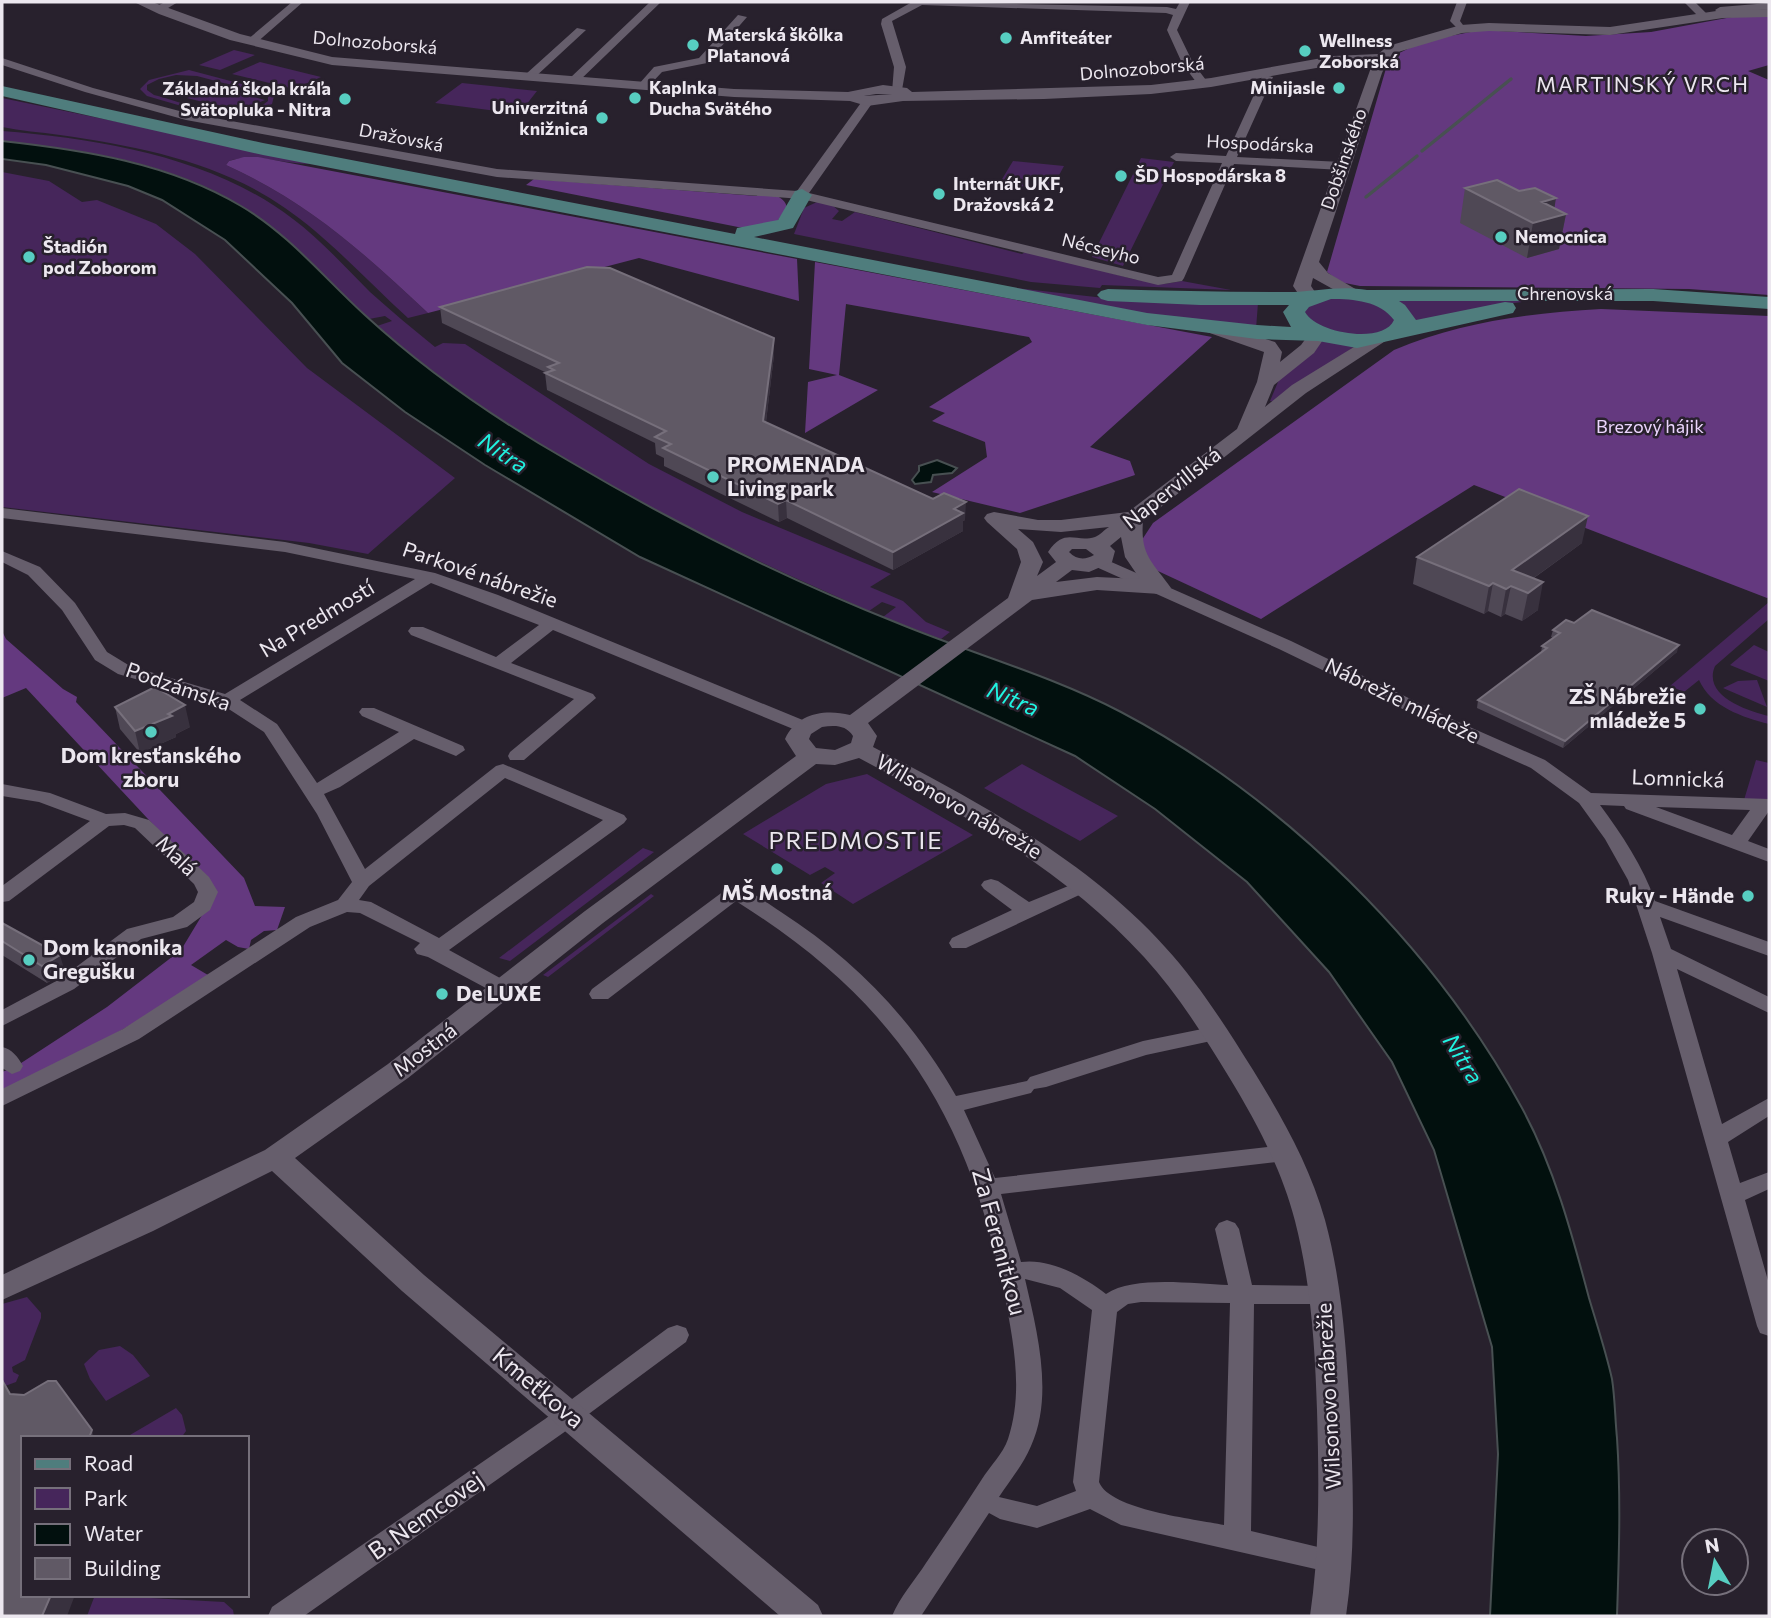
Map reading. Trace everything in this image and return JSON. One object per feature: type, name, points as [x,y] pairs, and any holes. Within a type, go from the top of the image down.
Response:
[{"type":"main road","points":[[2,82],[104,107],[744,232],[808,249]]},
{"type":"main road","points":[[2,91],[263,149],[808,249]]},
{"type":"main road","points":[[744,232],[768,230],[786,223],[802,195]]},
{"type":"main road","points":[[786,223],[789,235],[808,249]]},
{"type":"main road","name":"Chrenovská","points":[[808,249],[1056,290],[1149,298],[1310,298],[1331,294],[1653,295],[1769,303]]},
{"type":"main road","name":"Chrenovská","points":[[808,249],[1083,308],[1210,327],[1318,334],[1350,341],[1389,335],[1466,314],[1566,301],[1681,302],[1769,308]]},
{"type":"main road","points":[[1357,294],[1385,301],[1401,312],[1404,324],[1389,335]]},
{"type":"main road","points":[[1310,298],[1297,306],[1294,317],[1301,325],[1318,334]]},
{"type":"street","name":"Dolnozoborská","points":[[141,2],[251,42],[332,61],[643,86],[851,97],[867,102],[900,93]]},
{"type":"street","points":[[159,9],[173,2]]},
{"type":"street","points":[[251,42],[298,2]]},
{"type":"street","points":[[574,80],[656,2]]},
{"type":"street","points":[[900,93],[901,74],[886,24],[887,19],[920,2],[1070,4],[1177,13]]},
{"type":"street","points":[[1185,2],[1177,13],[1172,30],[1203,84]]},
{"type":"street","points":[[1461,29],[1455,21],[1462,2]]},
{"type":"street","points":[[1689,2],[1705,16]]},
{"type":"street","points":[[1723,14],[1720,10],[1769,6]]},
{"type":"street","points":[[1382,58],[1393,49],[1461,29],[1489,27],[1610,31],[1705,16],[1769,13]]},
{"type":"street","points":[[643,86],[659,69],[703,61],[742,17]]},
{"type":"street","points":[[530,76],[582,30]]},
{"type":"street","name":"Dolnozoborská","points":[[851,97],[862,92],[1093,94],[1203,84],[1342,59],[1382,58]]},
{"type":"street","name":"Dobšinského","points":[[1310,298],[1302,286],[1382,58]]},
{"type":"street","name":"Dražovská","points":[[2,61],[82,88],[186,116],[471,169],[802,195]]},
{"type":"street","name":"Nécseyho","points":[[802,195],[1158,281],[1170,281],[1177,278],[1267,77]]},
{"type":"street","points":[[802,195],[867,102]]},
{"type":"street","name":"Hospodárska","points":[[1176,157],[1342,166]]},
{"type":"street","points":[[1310,262],[1322,277],[1357,294]]},
{"type":"street","points":[[1210,327],[1269,346],[1273,352],[1266,382]]},
{"type":"street","name":"Napervillská","points":[[1246,429],[1266,382],[1308,349],[1318,334]]},
{"type":"street","name":"Napervillská","points":[[1099,554],[1133,518],[1204,465],[1246,429],[1326,370],[1389,335]]},
{"type":"street","name":"Parkové nábrežie","points":[[2,513],[332,554],[429,577],[804,727]]},
{"type":"street","points":[[994,517],[1038,526],[1133,518],[1131,534],[1134,557],[1160,588]]},
{"type":"street","points":[[994,517],[1066,554]]},
{"type":"street","points":[[994,517],[1026,546],[1032,562],[1018,600]]},
{"type":"street","points":[[857,736],[828,719],[804,727],[797,736],[798,744],[813,755],[840,757],[904,687],[1018,600],[1080,542],[1099,554]]},
{"type":"street","name":"Nábrežie mládeže","points":[[1099,554],[1160,588],[1538,764],[1586,799],[1625,855],[1646,905],[1731,1196],[1762,1284],[1769,1326]]},
{"type":"street","name":"Podzámska","points":[[2,556],[34,571],[69,607],[101,656],[124,670],[227,700],[271,728],[313,792],[362,882]]},
{"type":"street","name":"Na Predmostí","points":[[227,700],[429,577]]},
{"type":"street","points":[[1018,600],[1082,583],[1131,583],[1160,588]]},
{"type":"street","points":[[498,664],[551,624]]},
{"type":"street","points":[[417,632],[587,698],[517,756]]},
{"type":"street","points":[[368,712],[456,750]]},
{"type":"street","points":[[313,792],[334,783],[413,731]]},
{"type":"street","name":"Wilsonovo nábrežie","points":[[857,736],[1000,827],[1083,886],[1153,950],[1217,1034],[1268,1118],[1285,1153],[1309,1219],[1330,1336],[1335,1458],[1333,1561],[1328,1616]]},
{"type":"street","name":"Mostná","points":[[2,1288],[275,1157],[387,1079],[594,917],[813,755]]},
{"type":"street","points":[[2,1098],[131,1034],[303,922],[345,905],[362,882],[503,770],[617,819],[434,951]]},
{"type":"street","points":[[2,790],[43,797],[104,820]]},
{"type":"street","name":"Lomnická","points":[[1586,799],[1767,805]]},
{"type":"street","points":[[1615,801],[1737,842],[1769,856]]},
{"type":"street","points":[[1737,842],[1767,805]]},
{"type":"street","name":"Malá","points":[[2,1019],[67,984],[134,934],[180,922],[204,905],[208,891],[202,881],[142,824],[125,819],[104,820]]},
{"type":"street","points":[[2,896],[104,820]]},
{"type":"street","points":[[991,885],[1027,911]]},
{"type":"street","points":[[959,943],[1083,886]]},
{"type":"street","name":"Za Ferenitkou","points":[[600,994],[735,892],[792,927],[853,978],[916,1047],[951,1105],[989,1187],[1012,1269],[1031,1390],[1021,1441],[906,1616]]},
{"type":"street","points":[[345,905],[353,916],[417,948],[434,951],[504,989]]},
{"type":"street","points":[[1646,905],[1769,949]]},
{"type":"street","points":[[1662,953],[1769,1006]]},
{"type":"street","points":[[951,1105],[1031,1085],[1143,1048],[1217,1034]]},
{"type":"street","points":[[1716,1139],[1769,1106]]},
{"type":"street","points":[[989,1187],[1285,1153]]},
{"type":"street","name":"Kmeťkova","points":[[275,1157],[413,1283],[804,1616]]},
{"type":"street","points":[[1731,1196],[1769,1180]]},
{"type":"street","points":[[1227,1229],[1242,1294],[1237,1539]]},
{"type":"street","points":[[1025,1270],[1046,1273],[1075,1283],[1105,1307]]},
{"type":"street","points":[[1105,1307],[1123,1295],[1324,1295]]},
{"type":"street","points":[[1105,1307],[1086,1482],[1092,1497],[1121,1514],[1333,1561]]},
{"type":"street","name":"B. Nemcovej","points":[[282,1616],[570,1415],[677,1335]]},
{"type":"street","points":[[1000,1508],[1037,1517],[1092,1497]]},
{"type":"green space","points":[[1732,17],[1769,17],[1769,65],[1748,71],[1769,80],[1769,295],[1689,289],[1360,286],[1340,282],[1327,272],[1389,58],[1424,41],[1481,30],[1586,36],[1651,32]]},
{"type":"green space","points":[[234,50],[255,55],[220,70],[199,65]]},
{"type":"green space","points":[[260,62],[321,77],[294,89],[232,74]]},
{"type":"green space","points":[[189,70],[280,94],[274,96],[272,104],[257,110],[241,114],[226,114],[194,109],[147,96],[140,89],[149,80]],"holes":[[[176,75],[197,76],[261,93],[268,97],[268,101],[256,109],[227,113],[154,95],[147,90],[147,85],[159,79]]]},
{"type":"green space","points":[[462,83],[537,91],[519,114],[435,103]]},
{"type":"green space","points":[[215,86],[265,100],[238,111],[187,98]]},
{"type":"green space","points":[[2,98],[316,163],[239,158],[226,165],[283,196],[334,230],[428,313],[408,318],[317,233],[260,192],[177,158],[89,139],[2,127]]},
{"type":"green space","points":[[2,131],[116,146],[191,166],[227,180],[261,198],[303,227],[370,292],[435,347],[443,343],[465,344],[649,464],[742,512],[891,574],[870,587],[903,601],[926,622],[950,632],[941,639],[883,617],[896,607],[882,602],[869,611],[804,582],[675,520],[550,451],[432,371],[377,326],[392,321],[385,316],[369,319],[283,236],[223,195],[163,170],[99,154],[2,141]]},
{"type":"green space","points":[[258,157],[797,259],[799,301],[639,258],[428,313],[334,230],[283,196],[226,165],[229,161]]},
{"type":"green space","points":[[1141,158],[1174,162],[1123,266],[1092,257]]},
{"type":"green space","points":[[1013,161],[1064,166],[1051,190],[999,184]]},
{"type":"green space","points":[[2,172],[49,181],[82,202],[97,200],[156,224],[195,254],[307,368],[455,478],[368,554],[309,543],[2,507]]},
{"type":"green space","points":[[534,179],[757,196],[758,193],[779,197],[787,207],[774,226],[760,229],[738,227],[526,185]]},
{"type":"green space","points":[[817,202],[831,204],[839,211],[832,219],[842,221],[855,212],[1022,254],[1027,251],[1133,279],[1164,284],[1182,281],[1231,290],[1102,285],[1100,288],[1031,282],[794,234],[804,208]]},
{"type":"green space","points":[[815,262],[1212,337],[1090,447],[1130,461],[1135,475],[1020,513],[932,492],[987,457],[985,442],[932,421],[945,413],[929,407],[1032,342],[1029,337],[846,304],[839,375],[878,390],[805,433],[808,382],[837,375],[809,369]]},
{"type":"green space","points":[[1008,287],[1140,302],[1258,303],[1256,329],[1129,313]]},
{"type":"green space","points":[[1391,297],[1538,300],[1491,306],[1416,322]]},
{"type":"green space","points":[[1322,298],[1367,299],[1397,316],[1391,329],[1367,336],[1324,331],[1303,314],[1306,307]]},
{"type":"green space","name":"Brezový hájik","points":[[1601,309],[1769,316],[1769,597],[1474,485],[1261,619],[1130,558],[1153,523],[1394,350],[1444,332],[1496,320]]},
{"type":"green space","points":[[1318,341],[1358,344],[1274,402],[1270,401],[1283,370]]},
{"type":"green space","points":[[1769,602],[1769,619],[1715,666],[1713,677],[1721,694],[1739,706],[1769,716],[1769,724],[1728,710],[1711,697],[1699,680],[1684,692],[1670,686]]},
{"type":"green space","points":[[2,631],[6,639],[63,689],[77,697],[76,702],[244,878],[255,906],[285,907],[277,930],[264,931],[251,940],[249,949],[238,947],[226,940],[191,965],[213,978],[55,1068],[2,1091],[2,1072],[15,1067],[107,1007],[181,950],[216,892],[26,688],[2,698]]},
{"type":"green space","points":[[1754,645],[1769,652],[1769,681],[1730,665]]},
{"type":"green space","points":[[1757,680],[1767,707],[1723,688],[1738,681]]},
{"type":"green space","points":[[1756,760],[1769,763],[1769,801],[1744,800]]},
{"type":"green space","points":[[1022,764],[1118,816],[1080,841],[984,788]]},
{"type":"green space","points":[[867,774],[973,835],[853,904],[821,883],[835,873],[825,867],[810,875],[743,834],[826,784]]},
{"type":"green space","points":[[643,848],[654,852],[510,961],[499,958]]},
{"type":"green space","points":[[651,894],[654,896],[548,977],[543,975]]},
{"type":"green space","points":[[27,1297],[41,1313],[41,1318],[25,1360],[12,1367],[13,1372],[19,1375],[16,1382],[5,1386],[2,1403],[2,1304]]},
{"type":"green space","points":[[120,1346],[133,1355],[150,1376],[106,1401],[90,1379],[84,1364],[99,1350]]},
{"type":"green space","points":[[176,1408],[182,1415],[186,1431],[182,1436],[130,1435]]},
{"type":"green space","points":[[94,1597],[132,1597],[224,1602],[233,1610],[234,1616],[87,1616]]},
{"type":"water","name":"Nitra","points":[[2,141],[95,154],[155,169],[213,191],[241,206],[275,230],[389,337],[438,376],[542,445],[649,506],[773,569],[857,607],[1067,687],[1121,712],[1181,747],[1240,787],[1296,832],[1350,881],[1399,934],[1445,990],[1486,1048],[1522,1108],[1553,1177],[1612,1379],[1619,1483],[1617,1616],[1490,1616],[1498,1454],[1492,1347],[1434,1150],[1392,1062],[1329,972],[1247,882],[1155,809],[1075,756],[640,557],[485,465],[405,412],[342,363],[292,303],[225,240],[162,200],[128,186],[46,165],[2,159]]},
{"type":"water","points":[[937,460],[957,468],[952,473],[933,475],[931,482],[915,484],[912,480],[919,471],[919,466]]},
{"type":"building","points":[[1497,180],[1519,191],[1535,188],[1556,198],[1542,202],[1566,214],[1533,223],[1465,188]]},
{"type":"building","points":[[587,267],[610,268],[774,338],[763,421],[933,499],[944,493],[966,502],[954,509],[963,513],[893,552],[786,500],[778,504],[663,448],[671,444],[655,437],[666,431],[545,373],[554,370],[548,367],[559,363],[440,307]]},
{"type":"building","points":[[1519,489],[1588,516],[1512,570],[1543,582],[1528,593],[1511,586],[1506,589],[1493,583],[1489,586],[1417,557]]},
{"type":"building","points":[[1592,610],[1679,645],[1565,741],[1478,700],[1547,648],[1542,646],[1560,633],[1553,630],[1566,620],[1574,623]]},
{"type":"building","points":[[155,687],[185,705],[168,714],[172,716],[135,731],[115,707]]},
{"type":"building","points":[[2,923],[60,955],[42,966],[2,941]]},
{"type":"building","points":[[2,1380],[10,1394],[24,1395],[48,1381],[56,1381],[92,1430],[90,1436],[21,1436],[21,1597],[50,1597],[42,1616],[2,1616]]},
{"type":"waterway","points":[[1422,151],[1511,79]]},
{"type":"waterway","points":[[1366,197],[1417,156]]},
{"type":"place","name":"Amfiteáter","points":[[1006,38]]},
{"type":"place","name":"Materská škôlka Platanová","points":[[693,45]]},
{"type":"place","name":"Wellness Zoborská","points":[[1305,51]]},
{"type":"place","name":"Minijasle","points":[[1339,88]]},
{"type":"place","name":"Kaplnka Ducha Svätého","points":[[635,98]]},
{"type":"place","name":"Základná škola kráľa Svätopluka - Nitra","points":[[345,99]]},
{"type":"place","name":"Univerzitná knižnica","points":[[602,118]]},
{"type":"place","name":"ŠD Hospodárska 8","points":[[1121,176]]},
{"type":"place","name":"Internát UKF, Dražovská 2","points":[[939,194]]},
{"type":"place","name":"Nemocnica","points":[[1501,237]]},
{"type":"place","name":"Štadión pod Zoborom","points":[[29,257]]},
{"type":"place","name":"PROMENADA Living park","points":[[713,477]]},
{"type":"place","name":"ZŠ Nábrežie mládeže 5","points":[[1700,709]]},
{"type":"place","name":"Dom kresťanského zboru","points":[[151,732]]},
{"type":"place","name":"MŠ Mostná","points":[[777,869]]},
{"type":"place","name":"Ruky - Hände","points":[[1748,896]]},
{"type":"place","name":"Dom kanonika Gregušku","points":[[29,960]]},
{"type":"place","name":"De LUXE","points":[[442,994]]},
{"type":"district","name":"MARTINSKÝ VRCH","points":[[1643,85]]},
{"type":"district","name":"PREDMOSTIE","points":[[856,841]]}]
